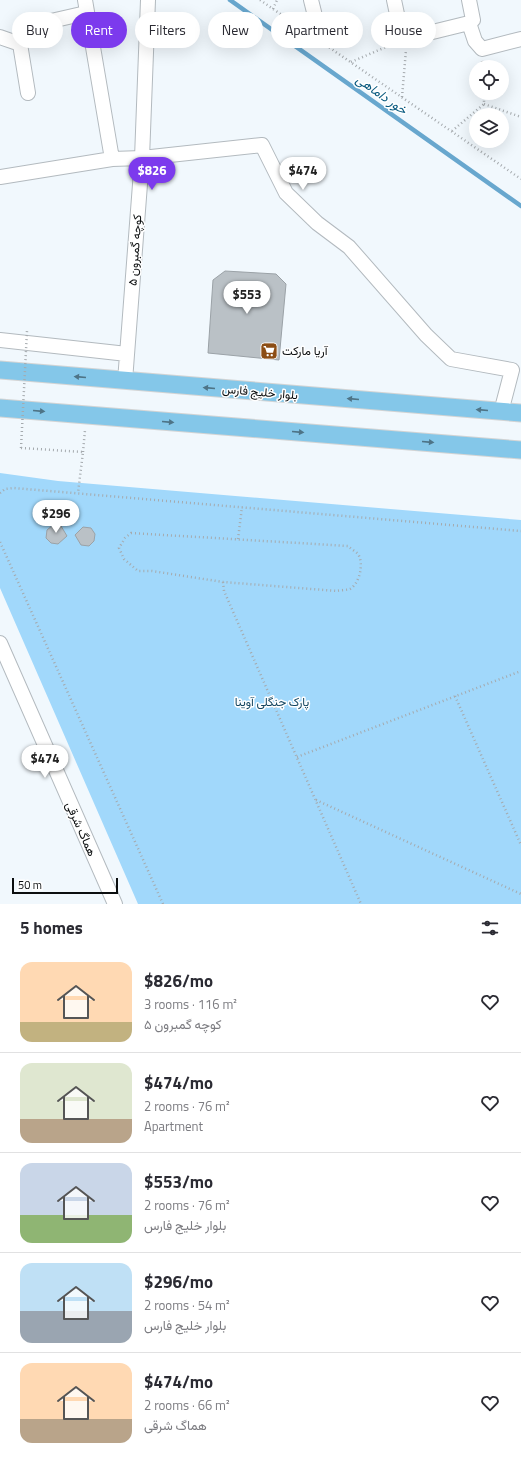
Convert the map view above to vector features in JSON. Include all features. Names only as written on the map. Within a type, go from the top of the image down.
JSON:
[{"type":"main road","name":"بلوار خلیج فارس","points":[[0,370],[521,413]]},
{"type":"main road","points":[[0,408],[521,450]]},
{"type":"street","name":"کوچه گمبرون ۵","points":[[125,381],[142,158],[148,0]]},
{"type":"street","points":[[311,0],[314,12]]},
{"type":"street","points":[[394,0],[397,12]]},
{"type":"street","points":[[469,0],[475,41],[482,49],[521,39]]},
{"type":"street","points":[[63,14],[85,6],[112,159]]},
{"type":"street","points":[[436,30],[471,20]]},
{"type":"street","points":[[0,37],[12,41]]},
{"type":"street","points":[[21,48],[28,93]]},
{"type":"street","points":[[0,177],[112,159],[142,158],[262,145],[286,193],[317,223],[349,247],[426,334],[451,359],[512,370],[501,412]]},
{"type":"street","points":[[0,340],[127,354]]},
{"type":"street","name":"هماگ شرقی","points":[[0,643],[115,904]]},
{"type":"path","points":[[260,0],[521,179]]},
{"type":"path","points":[[273,9],[277,0]]},
{"type":"path","points":[[351,62],[384,48]]},
{"type":"path","points":[[402,97],[407,48]]},
{"type":"path","points":[[452,131],[484,104],[484,100]]},
{"type":"path","points":[[484,104],[521,117]]},
{"type":"path","points":[[27,331],[21,448],[83,452]]},
{"type":"path","points":[[78,493],[87,415]]},
{"type":"path","points":[[0,493],[6,489],[14,488],[521,531]]},
{"type":"path","points":[[238,539],[242,507]]},
{"type":"path","points":[[131,532],[348,546],[357,553],[360,560],[361,568],[358,579],[350,588],[337,591],[223,582],[152,571],[138,571],[124,559],[119,548],[131,532]]},
{"type":"path","points":[[0,542],[163,904]]},
{"type":"path","points":[[223,582],[224,591],[361,904]]},
{"type":"path","points":[[297,757],[521,671]]},
{"type":"path","points":[[455,696],[521,845]]},
{"type":"path","points":[[315,799],[521,894]]},
{"type":"green space","name":"پارک جنگلی آوینا","points":[[0,473],[58,481],[521,520],[521,904],[138,904],[0,588]]},
{"type":"building","points":[[225,271],[276,274],[286,284],[279,360],[208,353],[213,280]]},
{"type":"building","points":[[53,525],[61,526],[67,536],[58,544],[51,543],[46,538],[47,530]]},
{"type":"building","points":[[83,527],[91,528],[95,534],[94,541],[89,546],[81,545],[75,535]]},
{"type":"waterway","name":"خور داماهی","points":[[230,0],[521,206]]},
{"type":"place","name":"آریا مارکت","points":[[269,351]]}]
